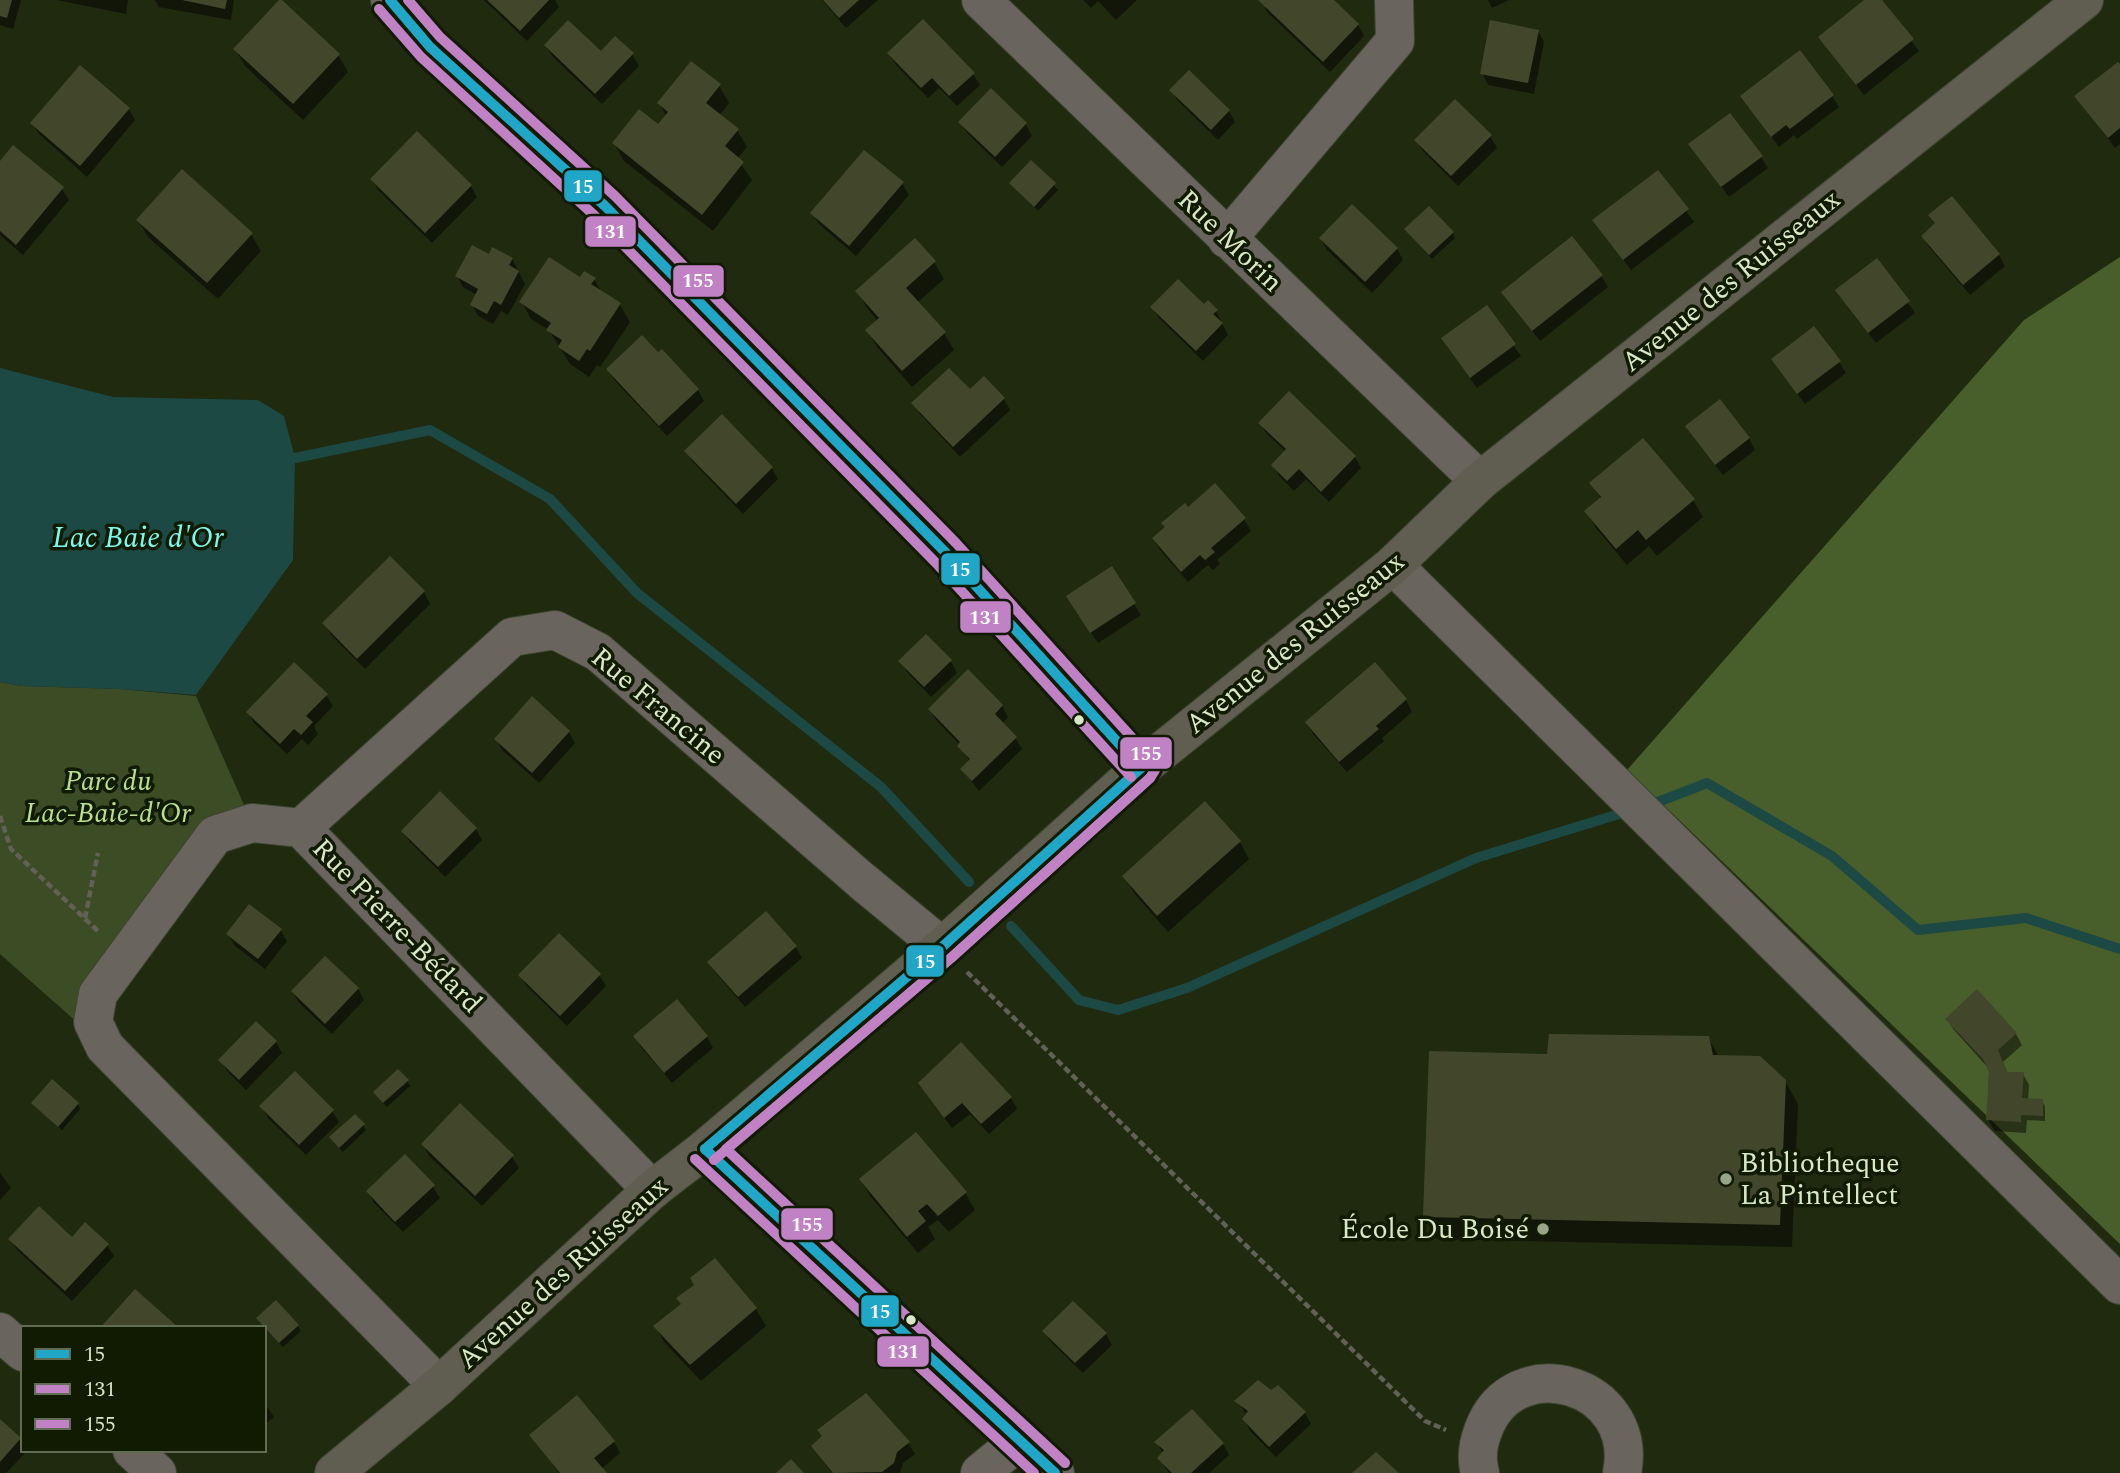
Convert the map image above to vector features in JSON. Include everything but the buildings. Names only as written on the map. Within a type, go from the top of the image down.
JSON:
[{"type":"street","points":[[390,0],[430,47],[605,205],[936,543],[1142,768]]},
{"type":"street","name":"Rue Morin","points":[[981,0],[1480,481]]},
{"type":"street","points":[[1227,239],[1395,41],[1394,0]]},
{"type":"street","name":"Avenue des Ruisseaux","points":[[334,1473],[439,1386],[652,1190],[705,1149],[942,947],[1142,768],[1393,565],[1480,481],[2084,0]]},
{"type":"street","points":[[1393,565],[2120,1285]]},
{"type":"street","name":"Rue Francine","points":[[301,828],[512,637],[555,630],[598,652],[942,947]]},
{"type":"street","name":"Rue Pierre-Bédard","points":[[439,1386],[105,1047],[93,1022],[98,994],[215,835],[252,823],[301,828],[652,1190]]},
{"type":"street","points":[[705,1149],[1055,1473]]},
{"type":"street","points":[[0,1332],[21,1350]]},
{"type":"street","points":[[1479,1458],[1487,1420],[1503,1400],[1525,1387],[1550,1382],[1574,1386],[1597,1398],[1613,1415],[1622,1437],[1625,1460],[1622,1473]]},
{"type":"street","points":[[980,1473],[1019,1441]]},
{"type":"street","points":[[134,1452],[157,1473]]},
{"type":"path","points":[[0,816],[11,849],[125,956]]},
{"type":"path","points":[[85,918],[98,853]]},
{"type":"path","points":[[942,947],[1425,1421],[1479,1458]]},
{"type":"green space","points":[[2120,257],[2120,1244],[1627,770],[2024,320]]},
{"type":"green space","name":"Parc du Lac-Baie-d'Or","points":[[0,682],[22,686],[120,689],[196,696],[252,823],[98,994],[105,1047],[0,954]]},
{"type":"water","name":"Lac Baie d'Or","points":[[0,368],[113,397],[258,400],[284,416],[295,458],[293,560],[196,695],[22,686],[0,682]]},
{"type":"waterway","points":[[295,458],[430,430],[550,499],[637,593],[881,787],[969,882]]},
{"type":"waterway","points":[[1658,802],[1707,783],[1832,856],[1918,930],[2026,918],[2120,949]]},
{"type":"waterway","points":[[1011,926],[1079,1000],[1118,1010],[1187,988],[1476,858],[1619,814]]},
{"type":"transit line","name":"15","points":[[390,0],[430,47],[605,206],[946,553],[1141,768]]},
{"type":"transit line","name":"155","points":[[408,0],[440,37],[615,196],[956,543],[1154,762],[1155,770],[1150,778],[951,958],[726,1149],[1065,1463]]},
{"type":"transit line","name":"131","points":[[379,9],[421,57],[595,216],[936,563],[1131,777]]},
{"type":"transit line","name":"15","points":[[705,1149],[942,947],[1141,768]]},
{"type":"transit line","name":"131","points":[[714,1160],[951,958],[1150,778]]},
{"type":"transit line","name":"15","points":[[705,1149],[1055,1473]]},
{"type":"transit line","name":"131","points":[[695,1159],[1034,1473]]},
{"type":"place","name":"Bibliotheque La Pintellect","points":[[1726,1179]]},
{"type":"place","name":"École Du Boisé","points":[[1543,1229]]}]
